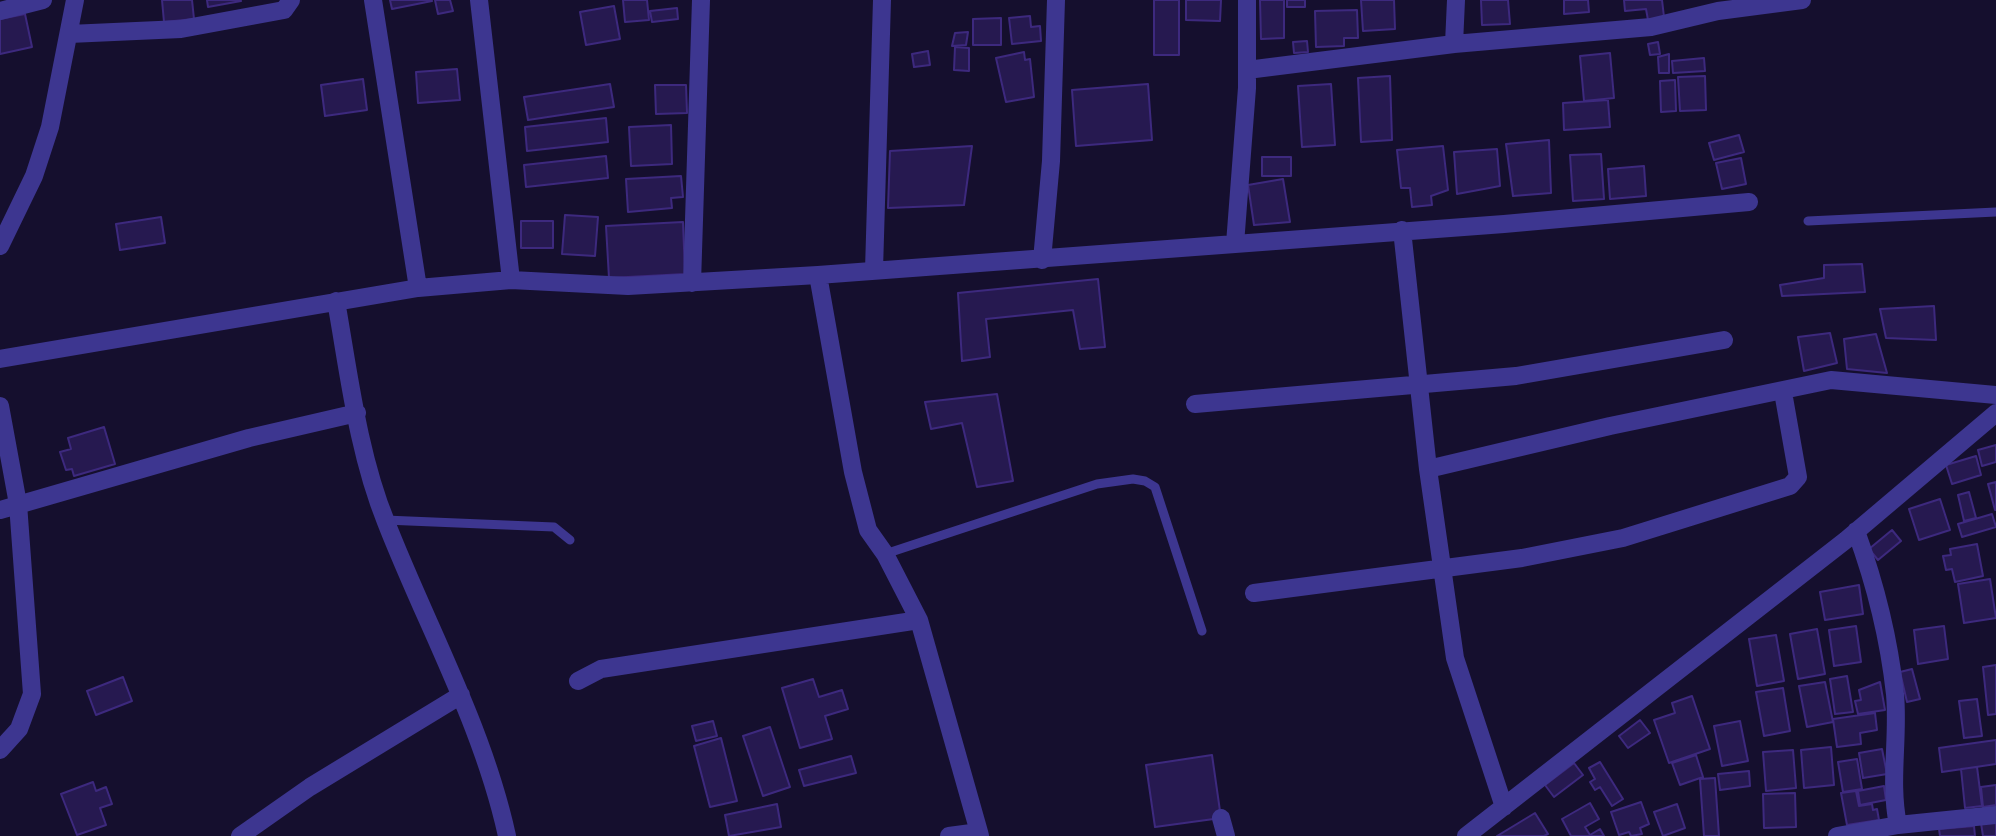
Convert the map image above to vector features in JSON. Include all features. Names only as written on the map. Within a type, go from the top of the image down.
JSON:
[{"type":"street","points":[[0,11],[43,0]]},
{"type":"street","points":[[0,246],[34,176],[50,127],[75,0]]},
{"type":"street","points":[[69,34],[181,29],[284,10],[291,0]]},
{"type":"street","points":[[373,0],[418,288]]},
{"type":"street","points":[[479,0],[511,280]]},
{"type":"street","points":[[692,283],[701,0]]},
{"type":"street","points":[[874,270],[882,0]]},
{"type":"street","points":[[1042,260],[1051,161],[1056,0]]},
{"type":"street","points":[[1235,244],[1247,70],[1247,0]]},
{"type":"street","points":[[1454,44],[1456,0]]},
{"type":"street","points":[[1247,70],[1454,44],[1651,27],[1718,11],[1802,0]]},
{"type":"street","points":[[0,359],[418,288],[511,280],[628,286],[818,275],[1042,260],[1749,202]]},
{"type":"street","points":[[1402,230],[1428,469],[1445,569],[1455,658],[1504,807]]},
{"type":"street","points":[[818,275],[853,472],[868,530],[885,554],[919,620],[979,834],[949,836]]},
{"type":"street","points":[[336,301],[357,413],[385,520],[461,695],[493,778],[507,836]]},
{"type":"street","points":[[1195,404],[1516,376],[1724,340]]},
{"type":"street","points":[[1428,469],[1610,426],[1831,380],[1996,395]]},
{"type":"street","points":[[1254,593],[1445,569],[1623,538],[1790,486],[1798,477],[1783,392]]},
{"type":"street","points":[[0,406],[18,504],[32,694],[19,729],[0,750]]},
{"type":"street","points":[[0,510],[249,438],[357,413]]},
{"type":"street","points":[[1466,836],[1856,531],[1996,413]]},
{"type":"street","points":[[1856,531],[1873,579],[1895,696],[1893,800],[1898,825]]},
{"type":"street","points":[[578,681],[601,669],[919,620]]},
{"type":"street","points":[[240,836],[310,787],[461,695]]},
{"type":"street","points":[[1837,836],[1898,825],[1933,829],[1996,815]]},
{"type":"lane","points":[[1808,221],[1996,212]]},
{"type":"lane","points":[[885,554],[1097,484],[1145,481],[1155,487],[1202,631]]},
{"type":"lane","points":[[385,520],[554,527],[570,540]]},
{"type":"building","points":[[162,0],[192,0],[194,19],[164,22]]},
{"type":"building","points":[[207,0],[240,0],[241,1],[208,7]]},
{"type":"building","points":[[390,0],[431,0],[432,1],[392,9]]},
{"type":"building","points":[[435,0],[450,0],[453,11],[438,14]]},
{"type":"building","points":[[623,0],[647,0],[649,20],[625,22]]},
{"type":"building","points":[[1154,0],[1179,0],[1179,55],[1154,55]]},
{"type":"building","points":[[1186,0],[1221,0],[1220,21],[1186,20]]},
{"type":"building","points":[[1260,0],[1284,0],[1284,38],[1261,39]]},
{"type":"building","points":[[1287,0],[1305,0],[1305,7],[1287,7]]},
{"type":"building","points":[[1361,0],[1394,0],[1395,29],[1363,31]]},
{"type":"building","points":[[1481,0],[1508,0],[1510,24],[1482,25]]},
{"type":"building","points":[[1564,0],[1588,0],[1589,12],[1564,14]]},
{"type":"building","points":[[1624,0],[1662,0],[1664,17],[1648,20],[1646,9],[1625,11]]},
{"type":"building","points":[[614,6],[620,39],[586,45],[580,12]]},
{"type":"building","points":[[677,8],[678,19],[652,22],[650,11]]},
{"type":"building","points":[[1357,10],[1358,38],[1344,38],[1344,46],[1316,47],[1315,11]]},
{"type":"building","points":[[25,14],[32,47],[0,54],[0,19]]},
{"type":"building","points":[[1030,16],[1031,27],[1040,26],[1041,41],[1012,44],[1009,18]]},
{"type":"building","points":[[1001,18],[1001,45],[973,45],[973,19]]},
{"type":"building","points":[[968,32],[966,45],[952,46],[955,33]]},
{"type":"building","points":[[1307,41],[1308,52],[1294,53],[1293,42]]},
{"type":"building","points":[[1658,42],[1660,54],[1650,55],[1648,44]]},
{"type":"building","points":[[955,47],[969,48],[969,71],[954,70]]},
{"type":"building","points":[[928,51],[930,65],[914,67],[912,54]]},
{"type":"building","points":[[1024,52],[1025,60],[1030,59],[1034,97],[1006,102],[996,58]]},
{"type":"building","points":[[1610,53],[1614,98],[1584,101],[1580,56]]},
{"type":"building","points":[[1669,54],[1669,73],[1659,73],[1658,57]]},
{"type":"building","points":[[1704,58],[1705,71],[1673,73],[1672,61]]},
{"type":"building","points":[[457,69],[460,100],[418,103],[416,72]]},
{"type":"building","points":[[1390,76],[1392,140],[1361,142],[1358,78]]},
{"type":"building","points":[[1705,76],[1706,110],[1680,111],[1678,77]]},
{"type":"building","points":[[363,79],[367,110],[325,116],[321,85]]},
{"type":"building","points":[[1675,80],[1676,111],[1661,112],[1660,81]]},
{"type":"building","points":[[610,84],[614,107],[528,120],[524,97]]},
{"type":"building","points":[[1148,84],[1152,140],[1076,146],[1072,90]]},
{"type":"building","points":[[1331,84],[1335,145],[1302,147],[1298,86]]},
{"type":"building","points":[[655,85],[686,85],[687,113],[656,114]]},
{"type":"building","points":[[1608,100],[1610,127],[1564,130],[1563,103]]},
{"type":"building","points":[[606,118],[608,142],[527,151],[525,127]]},
{"type":"building","points":[[671,125],[672,164],[631,166],[629,127]]},
{"type":"building","points":[[1739,135],[1744,152],[1714,160],[1709,143]]},
{"type":"building","points":[[1549,140],[1551,193],[1513,196],[1506,144]]},
{"type":"building","points":[[972,146],[964,205],[888,208],[890,151]]},
{"type":"building","points":[[1443,146],[1448,190],[1431,196],[1432,205],[1412,207],[1410,188],[1401,188],[1397,150]]},
{"type":"building","points":[[1497,149],[1500,186],[1457,194],[1454,152]]},
{"type":"building","points":[[1601,154],[1604,199],[1573,201],[1570,155]]},
{"type":"building","points":[[606,156],[608,178],[526,187],[524,165]]},
{"type":"building","points":[[1262,157],[1291,157],[1291,176],[1262,176]]},
{"type":"building","points":[[1741,158],[1746,184],[1722,189],[1716,163]]},
{"type":"building","points":[[1644,166],[1646,196],[1610,199],[1608,169]]},
{"type":"building","points":[[681,176],[683,197],[671,198],[672,208],[628,212],[626,179]]},
{"type":"building","points":[[1283,179],[1290,222],[1254,225],[1248,185]]},
{"type":"building","points":[[565,215],[598,217],[595,256],[562,254]]},
{"type":"building","points":[[161,217],[165,243],[120,250],[116,224]]},
{"type":"building","points":[[521,221],[553,221],[553,248],[521,248]]},
{"type":"building","points":[[683,222],[685,274],[609,278],[606,226]]},
{"type":"building","points":[[1862,264],[1865,292],[1782,296],[1780,285],[1824,278],[1824,265]]},
{"type":"building","points":[[1098,279],[1105,347],[1080,349],[1073,310],[986,319],[990,357],[962,361],[958,293]]},
{"type":"building","points":[[1934,306],[1936,340],[1886,338],[1880,309]]},
{"type":"building","points":[[1830,333],[1837,363],[1804,371],[1798,337]]},
{"type":"building","points":[[1876,334],[1887,373],[1847,369],[1844,339]]},
{"type":"building","points":[[997,394],[1013,481],[977,487],[962,423],[931,429],[925,402]]},
{"type":"building","points":[[104,427],[115,464],[74,476],[72,469],[66,470],[60,452],[71,449],[68,438]]},
{"type":"building","points":[[1996,445],[1996,462],[1982,466],[1978,450]]},
{"type":"building","points":[[1976,456],[1981,475],[1952,484],[1946,465]]},
{"type":"building","points":[[1996,482],[1996,510],[1995,510],[1988,484]]},
{"type":"building","points":[[1969,492],[1976,518],[1964,521],[1958,495]]},
{"type":"building","points":[[1940,499],[1950,530],[1919,540],[1909,509]]},
{"type":"building","points":[[1992,514],[1996,527],[1962,537],[1958,524]]},
{"type":"building","points":[[1892,530],[1901,541],[1878,560],[1869,549]]},
{"type":"building","points":[[1977,544],[1983,576],[1955,582],[1952,569],[1946,570],[1943,556],[1951,555],[1950,549]]},
{"type":"building","points":[[1990,579],[1996,618],[1964,623],[1958,584]]},
{"type":"building","points":[[1859,585],[1863,614],[1825,620],[1820,592]]},
{"type":"building","points":[[1856,626],[1861,662],[1834,666],[1829,630]]},
{"type":"building","points":[[1944,626],[1948,659],[1918,664],[1914,630]]},
{"type":"building","points":[[1817,629],[1825,674],[1798,679],[1790,634]]},
{"type":"building","points":[[1776,635],[1784,681],[1757,686],[1749,639]]},
{"type":"building","points":[[1996,665],[1996,714],[1988,715],[1983,667]]},
{"type":"building","points":[[1912,669],[1920,699],[1907,702],[1900,672]]},
{"type":"building","points":[[1847,676],[1853,712],[1835,714],[1830,679]]},
{"type":"building","points":[[123,677],[132,701],[96,715],[87,691]]},
{"type":"building","points":[[813,679],[819,697],[842,690],[848,709],[825,716],[832,739],[800,748],[782,688]]},
{"type":"building","points":[[1825,682],[1833,722],[1807,727],[1799,686]]},
{"type":"building","points":[[1880,682],[1885,710],[1858,714],[1855,701],[1861,700],[1859,690]]},
{"type":"building","points":[[1783,688],[1790,731],[1764,736],[1756,692]]},
{"type":"building","points":[[1692,696],[1710,749],[1669,763],[1654,720],[1675,713],[1672,703]]},
{"type":"building","points":[[1977,699],[1982,736],[1964,738],[1959,701]]},
{"type":"building","points":[[1875,713],[1877,730],[1860,733],[1861,744],[1837,747],[1833,719]]},
{"type":"building","points":[[1640,720],[1650,733],[1628,748],[1619,736]]},
{"type":"building","points":[[713,721],[717,736],[696,741],[692,726]]},
{"type":"building","points":[[1740,721],[1748,761],[1722,766],[1714,726]]},
{"type":"building","points":[[770,727],[790,787],[763,796],[743,736]]},
{"type":"building","points":[[721,738],[737,801],[710,807],[694,746]]},
{"type":"building","points":[[1996,740],[1996,764],[1942,772],[1939,748]]},
{"type":"building","points":[[1831,747],[1834,785],[1804,788],[1801,750]]},
{"type":"building","points":[[1882,749],[1887,774],[1863,778],[1859,753]]},
{"type":"building","points":[[1793,750],[1796,788],[1766,791],[1763,752]]},
{"type":"building","points":[[1212,755],[1221,818],[1155,827],[1146,765]]},
{"type":"building","points":[[1696,755],[1703,777],[1680,785],[1672,763]]},
{"type":"building","points":[[851,756],[856,773],[804,786],[799,770]]},
{"type":"building","points":[[1857,759],[1862,789],[1843,792],[1838,762]]},
{"type":"building","points":[[1600,762],[1623,799],[1612,806],[1600,787],[1595,790],[1590,782],[1595,779],[1589,768]]},
{"type":"building","points":[[1574,763],[1583,775],[1554,797],[1545,785]]},
{"type":"building","points":[[1977,767],[1982,806],[1965,808],[1961,769]]},
{"type":"building","points":[[1749,771],[1750,786],[1720,790],[1718,774]]},
{"type":"building","points":[[1715,778],[1719,836],[1704,836],[1700,779]]},
{"type":"building","points":[[93,782],[96,791],[106,787],[112,804],[100,808],[106,825],[77,835],[61,794]]},
{"type":"building","points":[[1996,785],[1996,805],[1983,807],[1981,787]]},
{"type":"building","points":[[1884,786],[1886,800],[1860,805],[1858,791]]},
{"type":"building","points":[[1856,791],[1859,806],[1872,804],[1873,810],[1877,809],[1879,820],[1847,825],[1841,793]]},
{"type":"building","points":[[1795,793],[1796,827],[1764,828],[1763,794]]},
{"type":"building","points":[[1641,802],[1649,824],[1640,828],[1642,834],[1631,836],[1629,832],[1619,835],[1611,812]]},
{"type":"building","points":[[1590,803],[1599,819],[1585,827],[1590,835],[1600,829],[1604,836],[1571,836],[1562,819]]},
{"type":"building","points":[[777,804],[781,827],[729,836],[725,815]]},
{"type":"building","points":[[1677,804],[1685,828],[1663,836],[1654,812]]},
{"type":"building","points":[[1535,813],[1548,834],[1497,836]]},
{"type":"building","points":[[1996,821],[1996,836],[1983,836],[1981,823]]},
{"type":"building","points":[[1974,826],[1975,836],[1940,836],[1939,829]]}]
